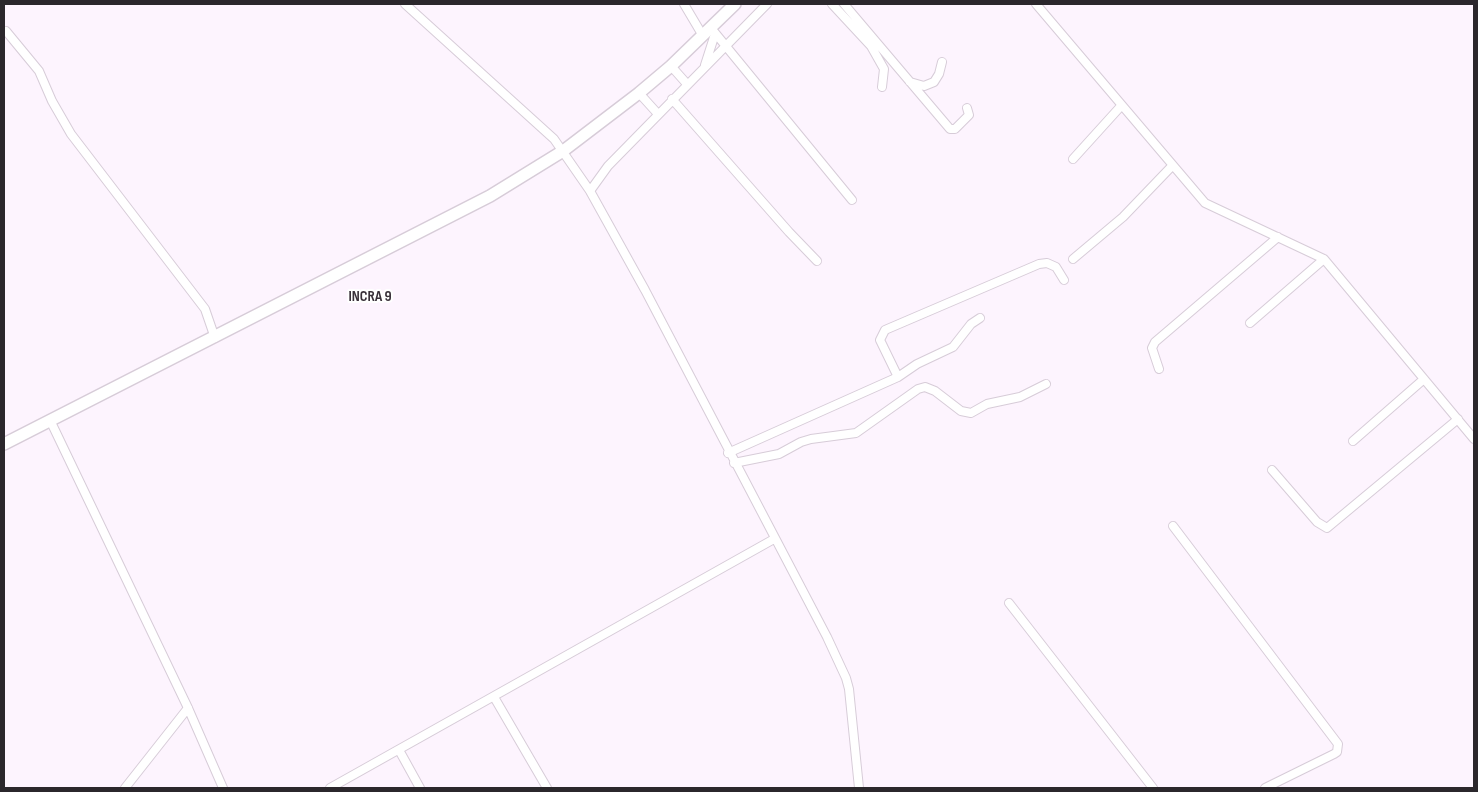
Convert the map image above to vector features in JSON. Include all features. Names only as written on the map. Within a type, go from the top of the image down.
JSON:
[{"type":"main road","points":[[4,444],[490,196],[563,151],[639,93],[710,32],[735,4]]},
{"type":"street","points":[[405,4],[554,139],[590,191],[644,290],[846,678],[849,689],[859,788]]},
{"type":"street","points":[[684,4],[726,47],[852,200]]},
{"type":"street","points":[[590,191],[608,166],[672,99],[768,4]]},
{"type":"street","points":[[832,4],[871,46],[884,69],[882,87]]},
{"type":"street","points":[[844,4],[950,129],[955,130],[969,115],[967,108]]},
{"type":"street","points":[[1036,4],[1205,203],[1324,259],[1474,439]]},
{"type":"street","points":[[6,31],[39,70],[52,101],[71,134],[205,309],[215,338]]},
{"type":"street","points":[[704,67],[710,32]]},
{"type":"street","points":[[910,82],[924,86],[934,82],[939,74],[942,62]]},
{"type":"street","points":[[671,66],[687,84]]},
{"type":"street","points":[[639,93],[658,114]]},
{"type":"street","points":[[672,99],[789,232],[818,261]]},
{"type":"street","points":[[1073,160],[1121,106]]},
{"type":"street","points":[[1073,259],[1123,217],[1172,166]]},
{"type":"street","points":[[1159,369],[1152,348],[1154,342],[1278,237]]},
{"type":"street","points":[[1250,323],[1324,259]]},
{"type":"street","points":[[898,378],[880,340],[885,330],[1039,264],[1047,263],[1056,267],[1064,280]]},
{"type":"street","points":[[728,453],[898,378],[917,364],[953,347],[971,324],[980,318]]},
{"type":"street","points":[[1353,441],[1424,379]]},
{"type":"street","points":[[734,463],[779,454],[801,442],[811,439],[856,433],[918,389],[925,387],[935,391],[961,411],[971,414],[987,404],[1020,397],[1046,384]]},
{"type":"street","points":[[1272,470],[1317,522],[1327,528],[1458,419]]},
{"type":"street","points":[[50,420],[188,708],[223,788]]},
{"type":"street","points":[[1174,526],[1338,744],[1337,752],[1334,754],[1265,788]]},
{"type":"street","points":[[330,788],[774,539]]},
{"type":"street","points":[[1009,603],[1153,788]]},
{"type":"street","points":[[494,697],[547,788]]},
{"type":"street","points":[[125,788],[188,708]]},
{"type":"street","points":[[399,750],[420,788]]},
{"type":"district","name":"INCRA 9","points":[[370,297]]}]
